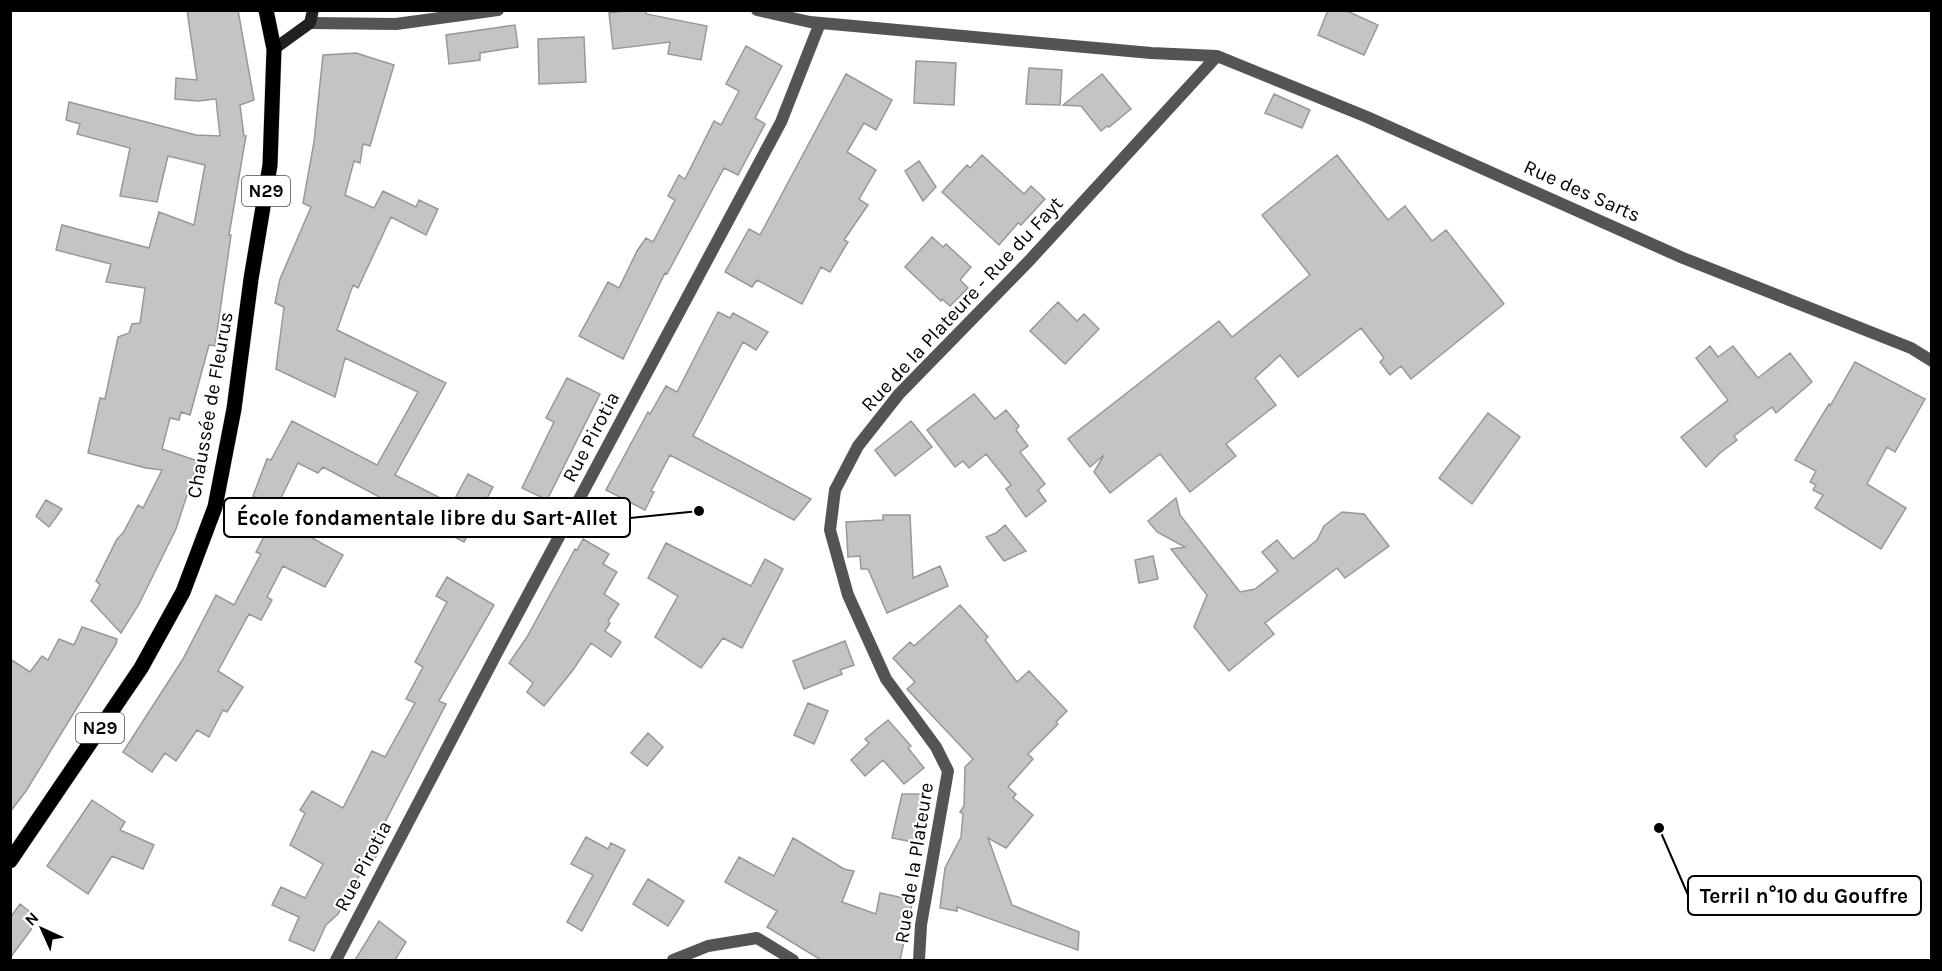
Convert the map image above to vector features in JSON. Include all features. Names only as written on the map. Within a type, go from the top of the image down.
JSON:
[{"type":"main road","name":"Chaussée de Fleurus","points":[[10,861],[141,668],[183,591],[215,507],[234,410],[251,279],[270,165],[274,49],[266,10]]},
{"type":"street","points":[[310,23],[314,10]]},
{"type":"street","points":[[274,49],[310,23],[396,24],[498,10]]},
{"type":"street","name":"Rue des Sarts","points":[[757,10],[820,23],[1151,53],[1217,56],[1367,117],[1683,258],[1911,348],[1932,361]]},
{"type":"street","name":"Rue Pirotia","points":[[336,960],[500,647],[781,122],[820,23]]},
{"type":"street","name":"Rue de la Plateure - Rue du Fayt","points":[[948,771],[936,747],[886,679],[848,595],[830,530],[835,490],[858,446],[899,394],[1028,262],[1217,56]]},
{"type":"street","name":"Rue de la Plateure","points":[[920,960],[921,925],[948,771]]},
{"type":"street","points":[[673,960],[708,946],[757,938],[793,960]]},
{"type":"building","points":[[187,10],[238,10],[254,100],[240,105],[244,136],[246,136],[229,235],[231,235],[215,346],[209,345],[190,415],[181,412],[179,420],[170,418],[162,449],[198,461],[176,529],[139,604],[121,633],[91,601],[100,585],[96,581],[117,539],[123,533],[138,505],[143,508],[162,470],[88,453],[100,398],[105,399],[118,337],[129,333],[132,324],[140,323],[145,288],[106,282],[111,264],[56,250],[62,225],[149,248],[159,212],[194,225],[205,165],[168,156],[157,202],[120,196],[130,148],[77,134],[80,124],[66,120],[69,102],[196,135],[220,136],[216,99],[198,101],[175,99],[176,78],[197,80]]},
{"type":"building","points":[[646,10],[646,14],[707,26],[701,60],[668,54],[670,42],[613,49],[609,13]]},
{"type":"building","points":[[1328,10],[1345,10],[1378,25],[1364,55],[1318,35]]},
{"type":"building","points":[[515,25],[518,47],[480,53],[480,60],[449,64],[446,35]]},
{"type":"building","points":[[584,37],[586,82],[539,84],[538,39]]},
{"type":"building","points":[[746,46],[782,66],[755,118],[765,124],[738,175],[724,168],[667,274],[665,273],[623,359],[579,336],[608,282],[619,288],[646,238],[653,242],[675,200],[668,196],[679,175],[685,179],[714,121],[721,125],[739,91],[726,84]]},
{"type":"building","points":[[356,53],[394,65],[370,146],[363,144],[360,163],[354,161],[345,195],[374,208],[383,191],[416,207],[419,200],[438,209],[426,235],[391,217],[358,288],[353,285],[337,330],[446,383],[395,475],[452,504],[468,474],[493,487],[464,542],[323,467],[318,473],[298,463],[276,508],[253,496],[267,459],[271,460],[292,421],[377,465],[418,392],[345,358],[335,397],[276,369],[284,307],[275,303],[280,279],[311,207],[303,203],[314,142],[323,55]]},
{"type":"building","points":[[916,61],[956,63],[954,105],[914,103]]},
{"type":"building","points":[[1029,68],[1062,70],[1060,105],[1026,104]]},
{"type":"building","points":[[846,74],[892,100],[876,130],[864,123],[847,152],[876,170],[859,199],[868,205],[844,240],[848,242],[830,272],[821,267],[802,304],[757,280],[752,287],[725,272],[749,229],[760,235]]},
{"type":"building","points":[[1102,74],[1131,109],[1101,131],[1081,106],[1063,105]]},
{"type":"building","points":[[1274,94],[1310,110],[1302,128],[1265,113]]},
{"type":"building","points":[[982,155],[1024,194],[1031,186],[1045,199],[1021,225],[1018,223],[999,245],[942,192],[967,165],[970,168]]},
{"type":"building","points":[[1337,155],[1388,220],[1405,206],[1432,241],[1446,230],[1504,304],[1411,379],[1401,366],[1390,375],[1380,362],[1384,358],[1361,328],[1298,377],[1280,355],[1255,378],[1276,405],[1226,444],[1236,456],[1190,492],[1160,454],[1110,493],[1094,472],[1104,455],[1090,467],[1068,439],[1219,321],[1232,337],[1310,275],[1262,215]]},
{"type":"building","points":[[919,161],[936,187],[923,201],[905,171]]},
{"type":"building","points":[[932,237],[943,247],[946,244],[971,267],[960,280],[968,288],[950,306],[942,299],[941,301],[905,267]]},
{"type":"building","points":[[1058,302],[1077,321],[1084,314],[1099,329],[1065,364],[1030,331]]},
{"type":"building","points":[[718,312],[730,318],[733,313],[768,332],[756,350],[743,342],[693,436],[811,499],[794,520],[670,455],[651,491],[654,492],[645,510],[606,490],[648,412],[650,414],[666,386],[677,392]]},
{"type":"building","points":[[1710,346],[1718,357],[1733,346],[1758,378],[1790,353],[1812,382],[1776,413],[1772,407],[1734,436],[1737,440],[1706,467],[1681,437],[1728,400],[1696,358]]},
{"type":"building","points":[[1855,362],[1925,399],[1895,452],[1887,447],[1867,484],[1906,508],[1881,549],[1815,508],[1823,495],[1813,490],[1816,485],[1810,482],[1816,471],[1795,460]]},
{"type":"building","points":[[567,378],[600,394],[547,500],[522,488],[554,422],[546,418]]},
{"type":"building","points":[[974,394],[995,419],[1006,410],[1019,426],[1016,430],[1028,446],[1020,452],[1045,484],[1038,490],[1046,501],[1026,517],[1006,489],[1011,485],[986,454],[969,468],[963,461],[955,467],[927,430]]},
{"type":"building","points":[[1488,413],[1520,437],[1472,504],[1439,478]]},
{"type":"building","points":[[911,421],[932,447],[895,476],[875,450]]},
{"type":"building","points":[[1176,498],[1180,515],[1240,592],[1255,589],[1278,571],[1262,552],[1277,540],[1293,559],[1317,540],[1324,526],[1342,512],[1364,514],[1389,546],[1345,578],[1337,568],[1265,623],[1274,634],[1229,671],[1194,627],[1207,595],[1171,549],[1185,547],[1157,532],[1148,521]]},
{"type":"building","points":[[46,500],[62,509],[49,527],[36,516]]},
{"type":"building","points":[[883,515],[910,515],[913,578],[940,566],[948,586],[887,613],[868,569],[861,569],[860,556],[848,557],[846,522],[883,520]]},
{"type":"building","points":[[274,517],[343,555],[325,587],[283,566],[267,597],[272,600],[261,620],[249,614],[218,671],[243,687],[227,712],[223,710],[209,737],[197,730],[176,761],[165,753],[152,772],[123,752],[183,659],[216,595],[234,605],[261,554],[256,552]]},
{"type":"building","points":[[1005,525],[1026,551],[1004,561],[986,537],[996,533]]},
{"type":"building","points":[[583,539],[609,554],[603,564],[617,572],[604,594],[619,604],[608,621],[610,623],[605,631],[621,642],[611,657],[591,643],[544,706],[527,692],[533,683],[509,663],[527,637],[575,549],[577,550]]},
{"type":"building","points":[[666,543],[751,586],[765,559],[783,569],[742,648],[723,638],[701,668],[655,637],[678,596],[648,578]]},
{"type":"building","points":[[1153,556],[1158,579],[1139,583],[1135,560]]},
{"type":"building","points":[[447,577],[494,605],[439,701],[446,704],[382,828],[389,832],[374,860],[369,858],[338,914],[326,925],[314,951],[289,940],[299,917],[272,905],[281,887],[305,898],[323,864],[290,845],[305,813],[300,810],[312,791],[343,808],[372,751],[385,757],[415,703],[406,699],[423,667],[415,662],[447,602],[436,596]]},
{"type":"building","points":[[960,605],[988,637],[985,640],[1017,682],[1029,671],[1067,711],[1056,722],[1058,724],[1028,754],[1033,759],[1008,787],[1016,794],[1013,798],[1033,815],[1006,848],[988,838],[1012,905],[1079,932],[1078,950],[957,907],[957,911],[940,908],[945,868],[961,837],[963,814],[960,812],[964,806],[965,767],[973,759],[907,689],[915,682],[893,658],[910,642],[914,646]]},
{"type":"building","points":[[82,627],[117,639],[116,644],[26,791],[10,812],[10,659],[30,672],[42,656],[48,660],[59,639],[74,645]]},
{"type":"building","points":[[845,641],[854,665],[840,670],[842,674],[804,689],[793,661]]},
{"type":"building","points":[[808,703],[828,711],[814,744],[794,735]]},
{"type":"building","points":[[888,720],[911,746],[908,748],[924,768],[904,784],[883,760],[865,776],[851,760],[869,743],[865,739]]},
{"type":"building","points":[[648,733],[663,747],[647,766],[631,753]]},
{"type":"building","points":[[902,794],[920,794],[926,823],[923,844],[892,838]]},
{"type":"building","points":[[92,800],[125,822],[120,830],[154,845],[143,869],[112,856],[88,894],[47,866]]},
{"type":"building","points":[[586,837],[608,849],[611,843],[625,850],[582,931],[567,922],[593,875],[571,864]]},
{"type":"building","points":[[793,838],[844,869],[854,871],[842,902],[876,914],[880,893],[913,900],[900,960],[821,960],[767,927],[777,911],[725,882],[739,857],[774,876]]},
{"type":"building","points":[[648,879],[684,901],[668,926],[633,904]]},
{"type":"building","points":[[20,904],[39,919],[10,958],[10,918]]},
{"type":"building","points":[[379,921],[406,942],[395,960],[355,960]]},
{"type":"place","name":"École fondamentale libre du Sart-Allet","points":[[699,511]]},
{"type":"place","name":"Terril n°10 du Gouffre","points":[[1659,828]]}]
